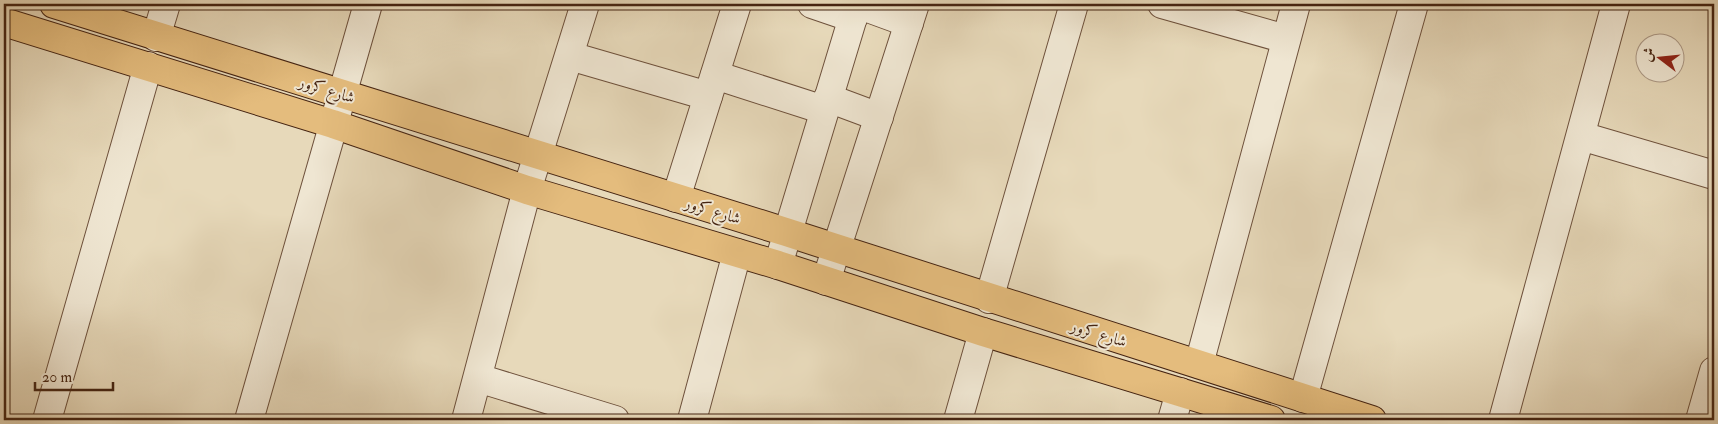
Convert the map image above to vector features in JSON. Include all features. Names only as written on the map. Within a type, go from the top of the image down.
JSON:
[{"type":"main road","name":"شارع كرور","points":[[54,4],[786,232],[988,299],[1372,420]]},
{"type":"main road","name":"شارع كرور","points":[[4,22],[334,124],[527,190],[737,253],[983,332],[1271,420]]},
{"type":"street","points":[[156,37],[166,4]]},
{"type":"street","points":[[249,420],[368,4]]},
{"type":"street","points":[[466,420],[527,190],[585,4]]},
{"type":"street","points":[[676,198],[738,4]]},
{"type":"street","points":[[812,4],[912,13],[826,282]]},
{"type":"street","points":[[988,299],[1074,4]]},
{"type":"street","points":[[1162,4],[1286,39]]},
{"type":"street","points":[[1199,364],[1296,4]]},
{"type":"street","points":[[1304,398],[1414,4]]},
{"type":"street","points":[[1503,420],[1616,4]]},
{"type":"street","points":[[778,266],[786,232],[855,8]]},
{"type":"street","points":[[570,56],[712,86],[826,104],[879,117]]},
{"type":"street","points":[[46,420],[148,66]]},
{"type":"street","points":[[1581,136],[1714,175]]},
{"type":"street","points":[[692,420],[737,253]]},
{"type":"street","points":[[958,420],[983,332]]},
{"type":"street","points":[[1700,420],[1714,371]]},
{"type":"street","points":[[478,378],[615,420]]},
{"type":"street","points":[[1172,420],[1180,392]]}]
